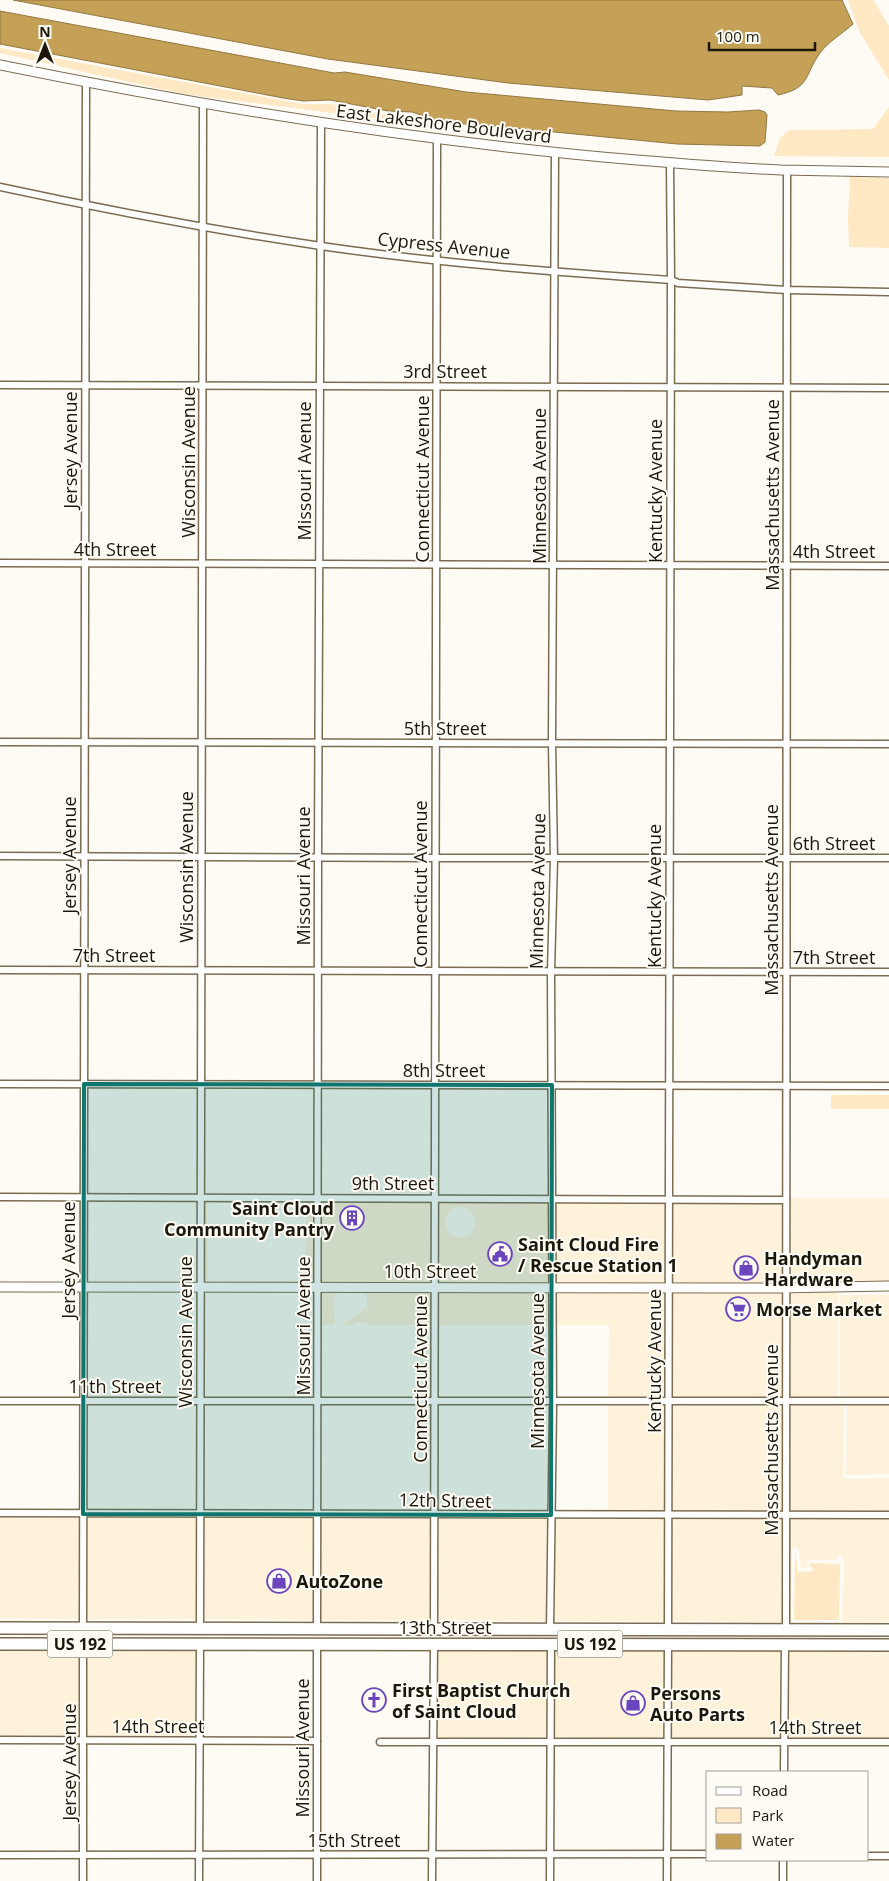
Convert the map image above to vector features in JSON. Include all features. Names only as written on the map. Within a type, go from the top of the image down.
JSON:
[{"type":"highway","name":"13th Street","points":[[0,1628],[889,1630]]},
{"type":"highway","points":[[177,1644],[190,1639],[200,1628]]},
{"type":"highway","points":[[200,1644],[211,1634],[225,1629]]},
{"type":"highway","points":[[291,1644],[307,1639],[317,1629]]},
{"type":"highway","points":[[317,1644],[327,1636],[344,1629]]},
{"type":"highway","points":[[371,1644],[386,1637],[421,1637],[429,1635],[434,1629]]},
{"type":"highway","points":[[434,1644],[446,1635],[478,1635],[491,1629]]},
{"type":"highway","points":[[483,1644],[500,1637],[546,1636],[550,1629]]},
{"type":"highway","points":[[551,1645],[560,1636],[598,1636],[608,1629]]},
{"type":"highway","points":[[597,1644],[618,1637],[658,1638],[668,1629]]},
{"type":"highway","points":[[668,1645],[678,1636],[716,1636],[725,1629]]},
{"type":"highway","points":[[726,1645],[736,1638],[773,1638],[780,1636],[786,1630]]},
{"type":"highway","points":[[784,1645],[795,1636],[831,1636],[844,1630]]},
{"type":"highway","name":"13th Street","points":[[0,1644],[889,1646]]},
{"type":"street","name":"East Lakeshore Boulevard","points":[[0,65],[204,105],[437,140],[555,153],[670,162],[787,170],[889,172]]},
{"type":"street","name":"Jersey Avenue","points":[[83,1628],[86,83]]},
{"type":"street","name":"Wisconsin Avenue","points":[[200,1628],[200,856],[204,105]]},
{"type":"street","name":"Missouri Avenue","points":[[317,1629],[321,124]]},
{"type":"street","name":"Connecticut Avenue","points":[[434,1629],[436,1402],[434,971],[436,857],[437,140]]},
{"type":"street","name":"Minnesota Avenue","points":[[550,1629],[553,1402],[551,971],[554,859],[552,743],[555,153]]},
{"type":"street","name":"Kentucky Avenue","points":[[668,1629],[670,162]]},
{"type":"street","name":"Massachusetts Avenue","points":[[786,1630],[787,170]]},
{"type":"street","name":"Cypress Avenue","points":[[0,187],[86,206],[321,246],[437,260],[671,280],[678,283],[787,290],[889,292]]},
{"type":"street","name":"3rd Street","points":[[0,385],[889,388]]},
{"type":"street","name":"4th Street","points":[[0,563],[889,566]]},
{"type":"street","name":"5th Street","points":[[0,742],[889,744]]},
{"type":"street","name":"6th Street","points":[[0,856],[554,859],[889,858]]},
{"type":"street","name":"7th Street","points":[[0,970],[889,972]]},
{"type":"street","name":"8th Street","points":[[0,1084],[889,1086]]},
{"type":"street","name":"9th Street","points":[[0,1197],[786,1200]]},
{"type":"street","name":"10th Street","points":[[0,1287],[669,1288],[889,1286]]},
{"type":"street","name":"11th Street","points":[[0,1400],[436,1402],[889,1401]]},
{"type":"street","name":"12th Street","points":[[0,1513],[889,1515]]},
{"type":"street","name":"Jersey Avenue","points":[[83,1644],[83,1881]]},
{"type":"street","points":[[199,1881],[200,1644]]},
{"type":"street","name":"Missouri Avenue","points":[[317,1644],[317,1881]]},
{"type":"street","points":[[432,1881],[434,1644]]},
{"type":"street","points":[[550,1881],[551,1645]]},
{"type":"street","points":[[667,1881],[668,1645]]},
{"type":"street","points":[[784,1645],[784,1771]]},
{"type":"street","name":"14th Street","points":[[0,1740],[317,1741]]},
{"type":"street","name":"14th Street","points":[[380,1742],[889,1742]]},
{"type":"street","name":"15th Street","points":[[0,1855],[706,1854]]},
{"type":"street","points":[[869,1856],[889,1856]]},
{"type":"street","points":[[783,1861],[783,1881]]},
{"type":"highlighted area","points":[[84,1084],[552,1085],[551,1515],[83,1514]]},
{"type":"shaded area","points":[[789,1198],[889,1198],[889,1282],[790,1283]]},
{"type":"shaded area","points":[[204,1202],[209,1202],[207,1206],[208,1278],[211,1282],[305,1281],[305,1202],[314,1202],[314,1283],[204,1283]]},
{"type":"shaded area","points":[[322,1202],[431,1202],[431,1283],[321,1283]]},
{"type":"shaded area","points":[[439,1202],[548,1203],[548,1283],[438,1283]],"holes":[[[461,1206],[471,1212],[475,1219],[475,1225],[471,1234],[460,1238],[449,1233],[445,1222],[449,1211]]]},
{"type":"shaded area","points":[[556,1203],[665,1203],[665,1283],[555,1283]]},
{"type":"shaded area","points":[[672,1203],[782,1204],[782,1283],[673,1283]]},
{"type":"shaded area","points":[[889,1290],[889,1292],[838,1292],[838,1398],[789,1398],[790,1291]]},
{"type":"shaded area","points":[[321,1291],[431,1291],[431,1325],[367,1325],[366,1323],[356,1322],[353,1325],[341,1325],[367,1308],[367,1296],[364,1292],[337,1292],[334,1296],[335,1325],[321,1325]]},
{"type":"shaded area","points":[[438,1291],[548,1291],[548,1325],[438,1325]]},
{"type":"shaded area","points":[[555,1291],[665,1292],[665,1398],[608,1398],[609,1325],[556,1325]]},
{"type":"shaded area","points":[[782,1291],[782,1398],[672,1398],[673,1292]]},
{"type":"shaded area","points":[[840,1295],[889,1295],[889,1474],[846,1475],[847,1397],[840,1396]]},
{"type":"shaded area","points":[[608,1406],[665,1406],[665,1511],[554,1511],[608,1510]]},
{"type":"shaded area","points":[[672,1406],[782,1406],[782,1511],[672,1511]]},
{"type":"shaded area","points":[[789,1406],[844,1406],[843,1477],[846,1479],[889,1478],[889,1511],[789,1511]]},
{"type":"shaded area","points":[[0,1517],[79,1518],[79,1619],[0,1618]]},
{"type":"shaded area","points":[[87,1518],[196,1518],[196,1619],[87,1619]]},
{"type":"shaded area","points":[[203,1518],[313,1518],[313,1620],[204,1619]]},
{"type":"shaded area","points":[[320,1518],[431,1519],[431,1620],[321,1620]]},
{"type":"shaded area","points":[[438,1519],[547,1519],[547,1621],[438,1620]]},
{"type":"shaded area","points":[[554,1519],[664,1519],[664,1621],[554,1621]]},
{"type":"shaded area","points":[[672,1519],[782,1519],[782,1622],[671,1621]]},
{"type":"shaded area","points":[[789,1519],[889,1519],[889,1622],[842,1622],[844,1565],[842,1556],[838,1556],[837,1560],[809,1560],[807,1568],[801,1568],[799,1550],[796,1547],[792,1551],[791,1622],[789,1621]]},
{"type":"shaded area","points":[[0,1650],[196,1650],[195,1737],[0,1736]]},
{"type":"shaded area","points":[[438,1650],[547,1650],[547,1737],[437,1738]]},
{"type":"shaded area","points":[[555,1650],[665,1650],[664,1738],[555,1737]]},
{"type":"shaded area","points":[[672,1650],[781,1651],[780,1738],[671,1738]]},
{"type":"shaded area","points":[[788,1651],[889,1651],[889,1738],[787,1738]]},
{"type":"green space","points":[[848,0],[873,0],[889,26],[889,80],[860,33]]},
{"type":"green space","points":[[0,48],[303,104],[330,104],[387,115],[412,115],[429,125],[183,94],[0,53]]},
{"type":"green space","points":[[889,107],[889,157],[774,156],[780,138],[789,130],[873,129]]},
{"type":"green space","points":[[850,177],[889,178],[889,248],[849,247]]},
{"type":"green space","points":[[831,1095],[889,1095],[889,1109],[831,1109]]},
{"type":"green space","points":[[795,1551],[798,1572],[813,1571],[810,1563],[840,1564],[839,1620],[794,1620]]},
{"type":"water","points":[[13,0],[842,0],[853,24],[823,49],[805,80],[796,89],[778,95],[772,88],[742,86],[742,95],[708,100],[508,83],[328,59]]},
{"type":"water","points":[[0,11],[334,73],[345,72],[466,92],[676,111],[728,112],[759,110],[767,115],[765,142],[760,146],[677,144],[483,125],[431,122],[421,115],[412,112],[388,111],[330,100],[303,101],[283,98],[0,44]]},
{"type":"place","name":"Saint Cloud Community Pantry","points":[[352,1218]]},
{"type":"place","name":"Saint Cloud Fire / Rescue Station 1","points":[[500,1254]]},
{"type":"place","name":"Handyman Hardware","points":[[746,1268]]},
{"type":"place","name":"Morse Market","points":[[738,1309]]},
{"type":"place","name":"AutoZone","points":[[279,1581]]},
{"type":"place","name":"First Baptist Church of Saint Cloud","points":[[374,1700]]},
{"type":"place","name":"Persons Auto Parts","points":[[633,1703]]}]
